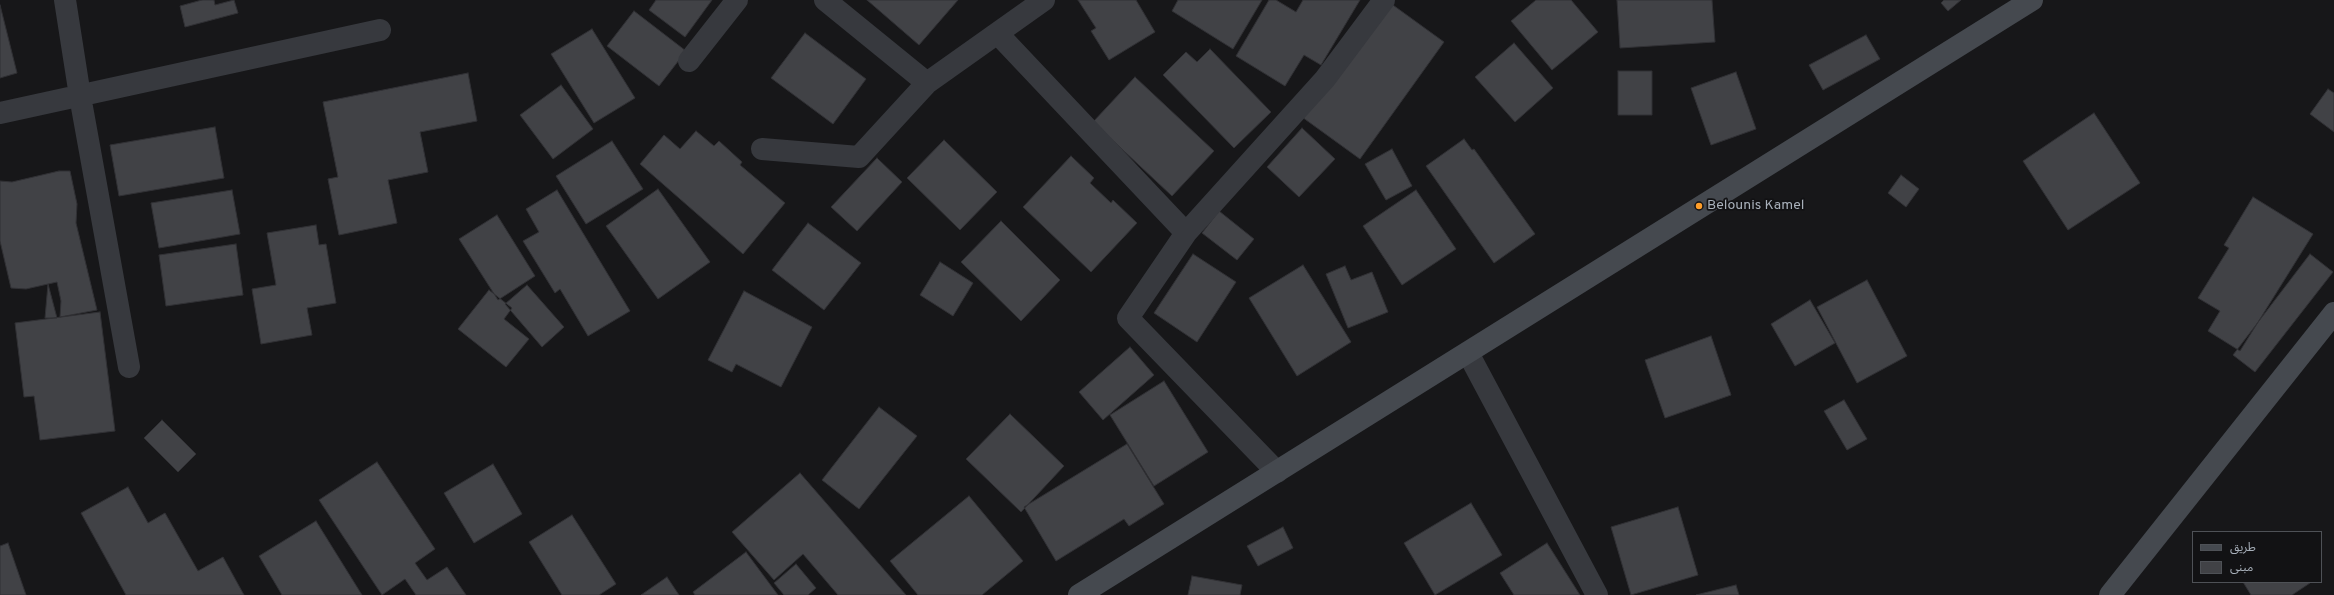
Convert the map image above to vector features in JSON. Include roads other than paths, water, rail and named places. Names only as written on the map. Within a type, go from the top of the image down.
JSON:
[{"type":"main road","points":[[1079,595],[2032,0]]},
{"type":"main road","points":[[2110,595],[2334,313]]},
{"type":"street","points":[[65,0],[80,96],[129,367]]},
{"type":"street","points":[[689,61],[737,0]]},
{"type":"street","points":[[825,0],[927,83]]},
{"type":"street","points":[[762,149],[859,157],[927,83],[1044,0]]},
{"type":"street","points":[[1277,472],[1128,318],[1186,233],[1325,79],[1384,0]]},
{"type":"street","points":[[0,113],[380,30]]},
{"type":"street","points":[[998,34],[1186,233]]},
{"type":"street","points":[[1468,353],[1597,595]]},
{"type":"place","name":"Belounis Kamel","points":[[1699,206]]}]
